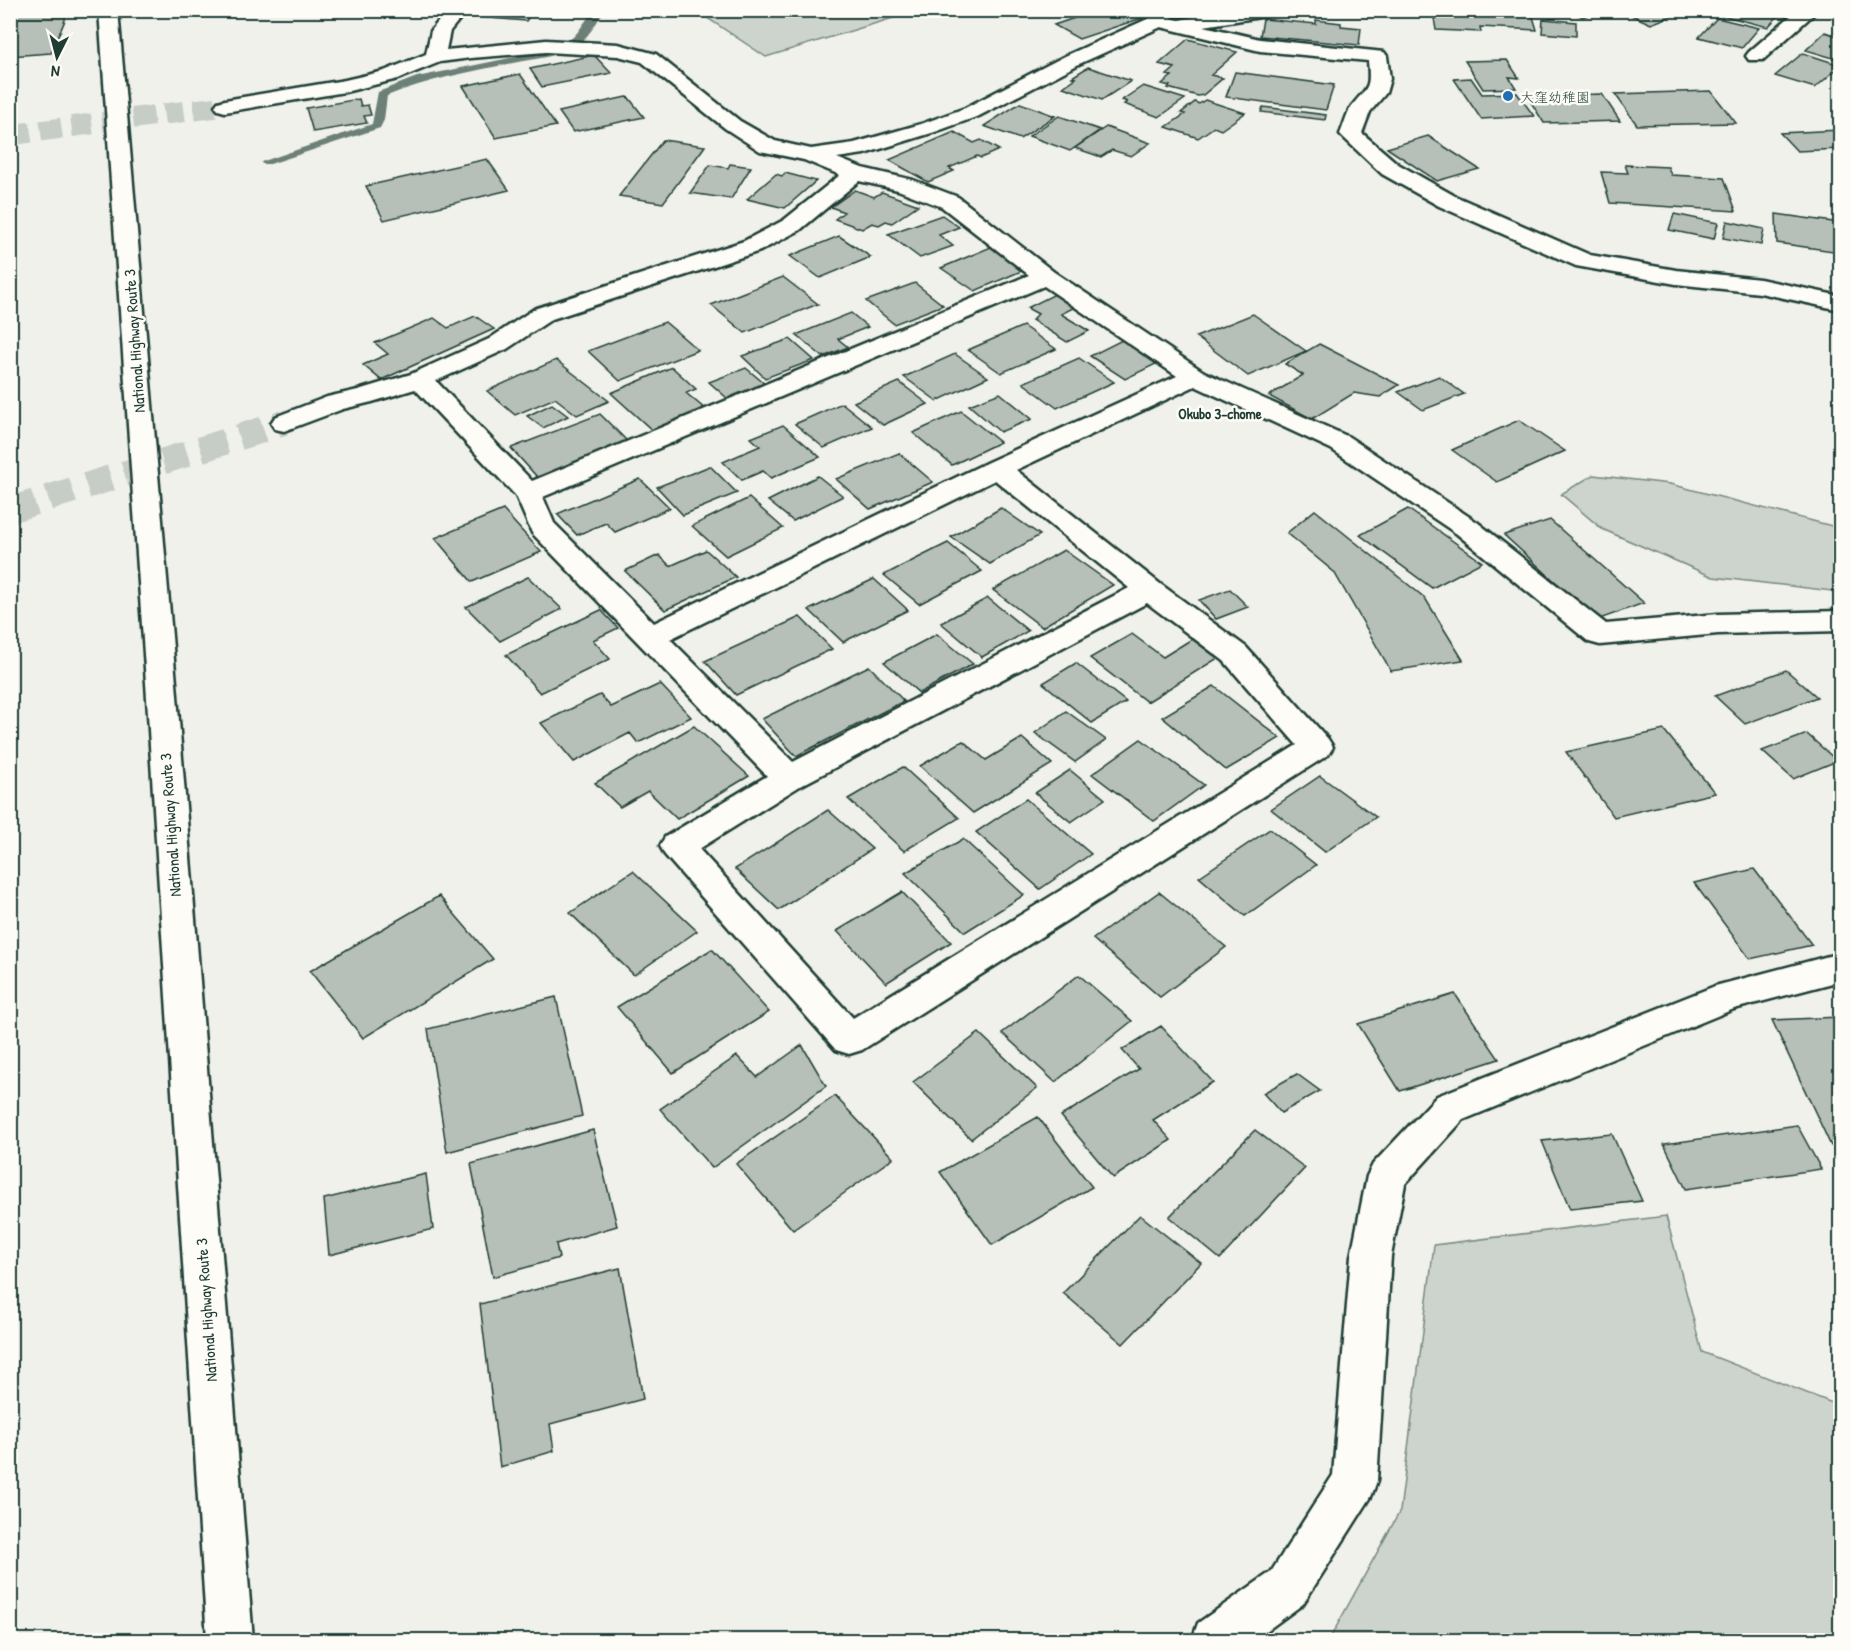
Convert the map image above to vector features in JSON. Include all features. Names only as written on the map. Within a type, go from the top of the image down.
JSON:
[{"type":"main road","name":"National Highway Route 3","points":[[108,10],[161,683],[231,1641]]},
{"type":"main road","points":[[436,57],[435,43],[448,19],[459,10]]},
{"type":"main road","points":[[810,155],[856,148],[928,128],[972,112],[1115,39],[1167,19],[1267,10]]},
{"type":"main road","points":[[1756,56],[1804,13],[1801,10]]},
{"type":"main road","points":[[1167,19],[1260,45],[1377,56],[1380,79],[1376,93],[1360,110],[1351,134],[1390,169],[1447,201],[1584,261],[1676,277],[1760,286],[1840,303]]},
{"type":"main road","points":[[225,106],[345,86],[391,75],[436,57],[546,46],[618,50],[650,58],[734,125],[768,146],[810,155],[855,173],[905,186],[950,202],[1046,277],[1195,376],[1340,443],[1467,528],[1600,634],[1718,624],[1840,621]]},
{"type":"main road","points":[[284,423],[336,402],[363,397],[420,380],[498,344],[543,314],[752,246],[792,225],[855,173]]},
{"type":"main road","points":[[528,493],[1046,277]]},
{"type":"main road","points":[[649,637],[997,468],[1195,376]]},
{"type":"main road","points":[[420,380],[528,493],[542,527],[789,778]]},
{"type":"main road","points":[[997,468],[1149,590],[1235,654],[1317,747],[849,1039],[677,846],[789,778],[1149,590]]},
{"type":"main road","points":[[1215,1641],[1287,1588],[1355,1481],[1371,1256],[1387,1176],[1450,1108],[1728,996],[1840,967]]},
{"type":"shaded area","points":[[697,10],[916,11],[766,57]]},
{"type":"shaded area","points":[[1593,475],[1670,484],[1840,528],[1840,592],[1713,577],[1602,529],[1561,494]]},
{"type":"shaded area","points":[[1666,1216],[1702,1352],[1840,1406],[1840,1640],[1329,1640],[1400,1511],[1434,1245]]},
{"type":"building","points":[[11,10],[65,10],[65,20],[51,53],[10,56]]},
{"type":"building","points":[[483,10],[534,10],[526,21],[478,17]]},
{"type":"building","points":[[1098,10],[1129,10],[1142,18],[1079,39],[1054,25]]},
{"type":"building","points":[[1473,10],[1531,10],[1537,30],[1480,27],[1481,32],[1436,30],[1433,12],[1474,14]]},
{"type":"building","points":[[1567,10],[1599,10],[1583,17]]},
{"type":"building","points":[[1620,10],[1687,10],[1651,24]]},
{"type":"building","points":[[1721,10],[1770,10],[1781,13],[1768,27],[1717,14]]},
{"type":"building","points":[[1717,18],[1759,28],[1742,48],[1699,37]]},
{"type":"building","points":[[1263,19],[1316,24],[1316,20],[1361,28],[1359,45],[1260,36]]},
{"type":"building","points":[[1543,19],[1576,22],[1576,36],[1542,33]]},
{"type":"building","points":[[1825,32],[1840,37],[1840,60],[1806,50]]},
{"type":"building","points":[[1188,39],[1237,52],[1211,75],[1223,78],[1203,95],[1198,96],[1168,88],[1170,86],[1162,84],[1172,76],[1167,75],[1175,68],[1159,64]]},
{"type":"building","points":[[1803,53],[1840,66],[1815,88],[1775,76]]},
{"type":"building","points":[[594,55],[611,73],[542,87],[530,69]]},
{"type":"building","points":[[1507,60],[1519,78],[1509,77],[1516,88],[1483,89],[1465,61]]},
{"type":"building","points":[[1088,67],[1131,81],[1102,100],[1063,87],[1076,78],[1072,77]]},
{"type":"building","points":[[1235,72],[1334,85],[1326,110],[1226,97]]},
{"type":"building","points":[[520,74],[556,126],[496,138],[463,86]]},
{"type":"building","points":[[1471,78],[1482,94],[1517,93],[1534,116],[1481,119],[1454,79]]},
{"type":"building","points":[[1143,86],[1185,99],[1159,117],[1124,104],[1127,102],[1122,100]]},
{"type":"building","points":[[1711,91],[1736,123],[1637,125],[1615,94]]},
{"type":"building","points":[[1602,94],[1620,121],[1544,123],[1527,96]]},
{"type":"building","points":[[626,97],[644,117],[573,132],[559,112]]},
{"type":"building","points":[[359,99],[361,106],[368,105],[371,115],[364,116],[367,123],[313,132],[306,108]]},
{"type":"building","points":[[1205,100],[1245,113],[1221,130],[1214,127],[1198,138],[1166,127],[1185,114],[1181,113],[1195,102],[1199,104]]},
{"type":"building","points":[[1020,103],[1055,116],[1020,139],[984,126]]},
{"type":"building","points":[[1263,107],[1326,115],[1325,120],[1261,112]]},
{"type":"building","points":[[1059,116],[1100,130],[1070,151],[1029,136]]},
{"type":"building","points":[[1106,127],[1150,143],[1131,156],[1112,150],[1101,157],[1075,148]]},
{"type":"building","points":[[1840,130],[1840,149],[1797,151],[1780,133]]},
{"type":"building","points":[[954,132],[974,143],[981,140],[999,150],[981,158],[977,156],[949,168],[954,171],[928,182],[889,160]]},
{"type":"building","points":[[1428,136],[1479,169],[1437,181],[1387,148]]},
{"type":"building","points":[[663,140],[705,146],[663,203],[619,196]]},
{"type":"building","points":[[487,159],[509,190],[384,220],[366,186]]},
{"type":"building","points":[[730,164],[751,167],[731,199],[690,193],[710,165],[728,168]]},
{"type":"building","points":[[1625,165],[1668,167],[1671,175],[1724,178],[1736,211],[1610,203],[1601,172],[1628,173]]},
{"type":"building","points":[[785,173],[816,181],[785,208],[747,199],[776,174],[782,176]]},
{"type":"building","points":[[855,190],[874,197],[882,192],[918,205],[892,223],[886,221],[879,225],[872,223],[862,229],[835,219],[844,212],[831,207]]},
{"type":"building","points":[[1674,214],[1718,223],[1714,239],[1669,230]]},
{"type":"building","points":[[1776,214],[1840,223],[1840,252],[1777,243]]},
{"type":"building","points":[[942,215],[959,227],[939,235],[953,246],[920,258],[888,234]]},
{"type":"building","points":[[1727,221],[1764,229],[1761,245],[1723,238]]},
{"type":"building","points":[[839,236],[871,257],[820,278],[790,256]]},
{"type":"building","points":[[991,247],[1026,269],[975,291],[941,268]]},
{"type":"building","points":[[783,277],[818,304],[745,333],[711,305]]},
{"type":"building","points":[[915,283],[943,305],[894,324],[866,301]]},
{"type":"building","points":[[1055,294],[1075,307],[1061,314],[1089,331],[1067,342],[1032,320],[1038,314],[1027,308]]},
{"type":"building","points":[[851,313],[868,327],[838,339],[848,347],[823,357],[796,335]]},
{"type":"building","points":[[1253,314],[1306,351],[1248,376],[1196,337]]},
{"type":"building","points":[[475,316],[494,329],[381,380],[363,365],[388,354],[375,343],[434,318],[448,328]]},
{"type":"building","points":[[665,322],[698,350],[620,381],[588,351]]},
{"type":"building","points":[[1023,326],[1056,349],[1001,373],[968,350]]},
{"type":"building","points":[[790,339],[814,360],[765,378],[742,356]]},
{"type":"building","points":[[1124,339],[1160,362],[1125,379],[1090,356]]},
{"type":"building","points":[[1319,344],[1399,385],[1380,397],[1354,393],[1312,419],[1269,396],[1303,375],[1285,364]]},
{"type":"building","points":[[955,354],[988,377],[937,401],[904,377]]},
{"type":"building","points":[[1079,358],[1114,382],[1057,408],[1023,383]]},
{"type":"building","points":[[556,360],[609,401],[577,415],[555,398],[515,415],[487,391]]},
{"type":"building","points":[[672,367],[696,389],[686,393],[705,409],[653,431],[611,393]]},
{"type":"building","points":[[746,368],[765,384],[728,399],[709,382]]},
{"type":"building","points":[[1439,376],[1464,394],[1423,410],[1398,392]]},
{"type":"building","points":[[899,382],[928,404],[883,425],[854,402]]},
{"type":"building","points":[[1000,393],[1032,419],[1000,432],[969,405]]},
{"type":"building","points":[[842,403],[872,427],[824,448],[795,424]]},
{"type":"building","points":[[552,404],[568,416],[543,428],[527,416]]},
{"type":"building","points":[[961,411],[1000,442],[952,465],[913,433]]},
{"type":"building","points":[[600,414],[628,442],[538,478],[511,448]]},
{"type":"building","points":[[1519,420],[1565,451],[1497,482],[1452,450]]},
{"type":"building","points":[[783,425],[820,457],[771,478],[763,471],[742,480],[723,462],[760,446],[751,438]]},
{"type":"building","points":[[899,453],[933,482],[870,509],[836,479]]},
{"type":"building","points":[[710,466],[737,493],[683,515],[657,487]]},
{"type":"building","points":[[818,476],[843,496],[793,521],[768,501]]},
{"type":"building","points":[[640,479],[670,508],[615,532],[606,523],[577,535],[557,514]]},
{"type":"building","points":[[749,498],[783,528],[726,556],[692,526]]},
{"type":"building","points":[[1001,508],[1040,535],[990,564],[951,537]]},
{"type":"building","points":[[1408,509],[1482,562],[1432,588],[1360,535]]},
{"type":"building","points":[[503,510],[541,552],[472,582],[435,538]]},
{"type":"building","points":[[1315,510],[1425,598],[1463,660],[1391,671],[1334,572],[1287,533]]},
{"type":"building","points":[[1550,520],[1644,603],[1597,620],[1504,535]]},
{"type":"building","points":[[948,543],[982,571],[919,604],[884,575]]},
{"type":"building","points":[[706,550],[736,577],[665,610],[625,571],[659,555],[670,566]]},
{"type":"building","points":[[1064,550],[1113,585],[1042,627],[993,590]]},
{"type":"building","points":[[528,577],[562,609],[500,641],[466,607]]},
{"type":"building","points":[[874,579],[908,610],[843,642],[809,610]]},
{"type":"building","points":[[1230,589],[1248,607],[1216,619],[1199,600]]},
{"type":"building","points":[[988,598],[1028,631],[982,657],[941,623]]},
{"type":"building","points":[[601,610],[618,628],[593,640],[610,659],[540,693],[506,655]]},
{"type":"building","points":[[800,617],[832,649],[736,695],[705,661]]},
{"type":"building","points":[[937,634],[973,664],[919,693],[884,662]]},
{"type":"building","points":[[1132,634],[1163,657],[1192,639],[1218,658],[1147,702],[1090,658]]},
{"type":"building","points":[[1076,663],[1126,702],[1092,723],[1043,683]]},
{"type":"building","points":[[869,666],[904,701],[796,756],[762,719]]},
{"type":"building","points":[[1786,670],[1817,697],[1745,724],[1715,696]]},
{"type":"building","points":[[660,684],[691,717],[638,743],[630,733],[574,762],[541,723],[600,695],[611,707]]},
{"type":"building","points":[[1214,686],[1280,738],[1226,770],[1162,717]]},
{"type":"building","points":[[1066,711],[1106,740],[1075,762],[1035,733]]},
{"type":"building","points":[[694,726],[749,776],[677,819],[648,791],[620,807],[595,783]]},
{"type":"building","points":[[1664,730],[1715,793],[1614,817],[1566,752]]},
{"type":"building","points":[[1807,734],[1837,761],[1793,779],[1762,751]]},
{"type":"building","points":[[1022,738],[1052,764],[973,813],[920,766],[963,741],[986,760]]},
{"type":"building","points":[[1141,739],[1204,785],[1154,821],[1092,774]]},
{"type":"building","points":[[903,767],[959,818],[904,851],[848,799]]},
{"type":"building","points":[[1070,770],[1105,799],[1071,822],[1035,793]]},
{"type":"building","points":[[1320,776],[1376,817],[1325,852],[1271,809]]},
{"type":"building","points":[[1026,799],[1091,854],[1040,889],[976,832]]},
{"type":"building","points":[[828,810],[872,849],[779,910],[735,869]]},
{"type":"building","points":[[1270,829],[1316,865],[1245,916],[1199,877]]},
{"type":"building","points":[[963,839],[1024,895],[965,932],[905,873]]},
{"type":"building","points":[[1754,869],[1812,945],[1750,959],[1694,883]]},
{"type":"building","points":[[633,871],[697,931],[634,975],[570,913]]},
{"type":"building","points":[[902,892],[951,942],[886,983],[837,931]]},
{"type":"building","points":[[1159,892],[1226,947],[1160,997],[1093,939]]},
{"type":"building","points":[[439,896],[493,959],[363,1038],[310,971]]},
{"type":"building","points":[[712,949],[769,1012],[673,1073],[617,1007]]},
{"type":"building","points":[[1079,975],[1132,1021],[1055,1082],[1002,1033]]},
{"type":"building","points":[[1455,994],[1499,1059],[1400,1091],[1358,1024]]},
{"type":"building","points":[[556,997],[582,1116],[447,1152],[428,1029]]},
{"type":"building","points":[[1840,1017],[1840,1146],[1831,1146],[1772,1020]]},
{"type":"building","points":[[1161,1026],[1213,1082],[1153,1120],[1171,1140],[1113,1178],[1061,1116],[1139,1069],[1122,1050]]},
{"type":"building","points":[[979,1033],[1037,1088],[971,1139],[913,1082]]},
{"type":"building","points":[[802,1045],[826,1086],[712,1168],[660,1109],[737,1056],[757,1077]]},
{"type":"building","points":[[1297,1074],[1320,1091],[1281,1113],[1263,1093]]},
{"type":"building","points":[[835,1096],[893,1158],[793,1230],[736,1164]]},
{"type":"building","points":[[1038,1117],[1092,1187],[992,1245],[940,1172]]},
{"type":"building","points":[[1797,1125],[1821,1169],[1686,1189],[1664,1144]]},
{"type":"building","points":[[593,1130],[617,1226],[556,1244],[559,1258],[493,1277],[471,1164]]},
{"type":"building","points":[[1255,1130],[1305,1168],[1220,1259],[1169,1217]]},
{"type":"building","points":[[1612,1134],[1642,1201],[1570,1209],[1542,1141]]},
{"type":"building","points":[[426,1174],[433,1229],[329,1255],[324,1199]]},
{"type":"building","points":[[1140,1215],[1201,1263],[1123,1344],[1063,1293]]},
{"type":"building","points":[[620,1268],[643,1399],[550,1424],[554,1451],[500,1467],[480,1304]]},
{"type":"waterway","points":[[266,162],[376,126],[379,120],[382,94],[417,80],[552,52],[573,44],[583,35],[590,21],[601,10]]},
{"type":"tunnel","points":[[10,135],[225,106]]},
{"type":"tunnel","points":[[10,510],[284,423]]},
{"type":"place","name":"大窪幼稚園","points":[[1508,96]]},
{"type":"district","name":"Okubo 3-chome","points":[[1220,413]]}]
